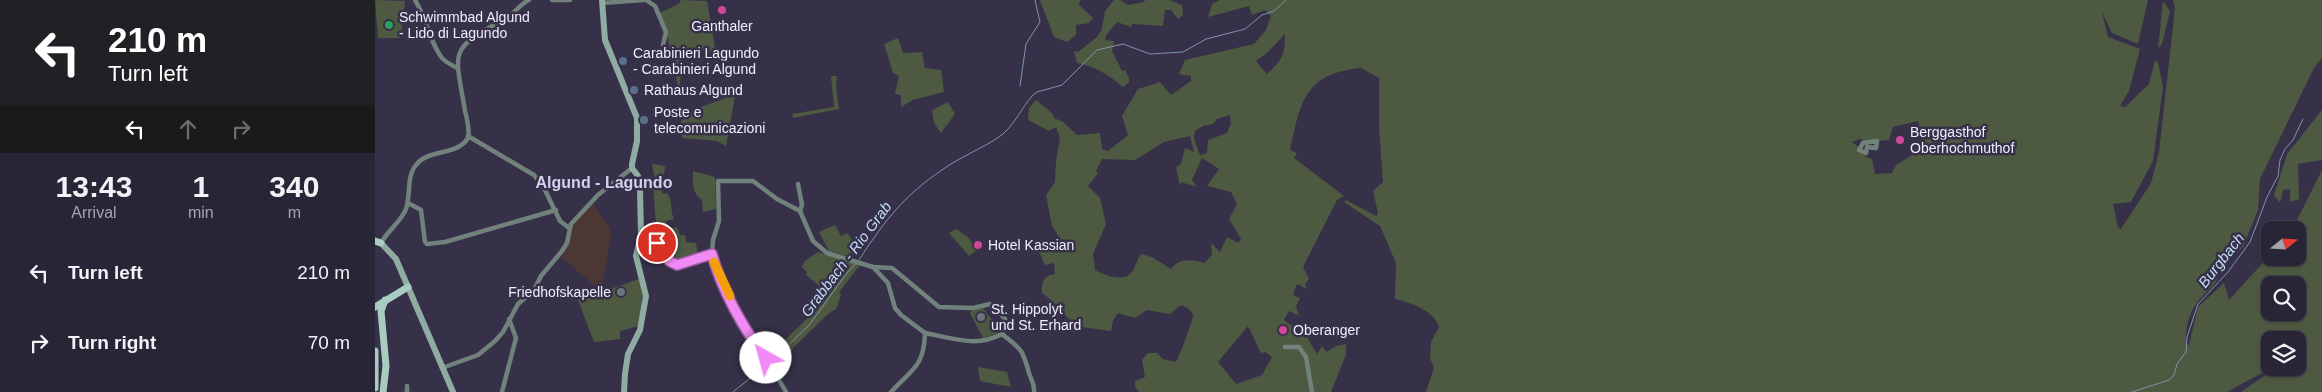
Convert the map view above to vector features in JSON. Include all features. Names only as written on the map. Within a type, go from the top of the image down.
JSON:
[{"type":"main road","points":[[602,1],[605,40],[637,118],[637,140],[632,157],[632,168],[637,174],[640,190],[641,218],[636,256],[645,292],[645,301],[640,330],[628,354],[624,392]]},
{"type":"main road","points":[[377,242],[394,256],[453,392]]},
{"type":"main road","points":[[375,308],[408,287]]},
{"type":"main road","points":[[383,392],[385,359],[381,311],[385,300]]},
{"type":"main road","points":[[375,351],[375,388]]},
{"type":"street","points":[[415,0],[423,12],[440,54],[445,61],[457,68]]},
{"type":"street","points":[[377,242],[403,214],[408,203],[411,176],[415,165],[421,160],[459,147],[468,136],[457,68],[457,58],[465,44],[486,28],[515,13],[529,0]]},
{"type":"street","points":[[552,0],[570,0]]},
{"type":"street","points":[[602,1],[645,0],[655,6],[666,32],[663,46]]},
{"type":"street","points":[[468,136],[535,175],[545,188],[560,221],[569,228]]},
{"type":"street","points":[[442,368],[470,358],[486,349],[503,332],[521,301],[534,290],[541,276],[562,251],[567,243],[569,228],[598,195],[632,168]]},
{"type":"street","points":[[787,392],[744,328],[712,254],[713,240],[719,221],[717,182],[748,180],[758,184],[777,199],[800,211]]},
{"type":"street","points":[[798,184],[802,205],[800,211],[809,235],[817,247],[827,253],[873,267],[885,266],[895,269],[921,294],[939,307],[973,308],[990,304],[1004,317],[1002,334]]},
{"type":"street","points":[[408,203],[421,210],[425,242],[427,244],[445,242],[555,210]]},
{"type":"street","points":[[638,244],[659,243],[669,261],[677,265],[712,254]]},
{"type":"street","points":[[873,267],[888,283],[895,308],[901,315],[925,333],[948,339],[974,342],[1002,334],[1012,340],[1023,352],[1034,384],[1034,392]]},
{"type":"street","points":[[502,392],[516,338],[509,319]]},
{"type":"street","points":[[891,392],[917,367],[923,350],[925,333]]},
{"type":"street","points":[[1285,347],[1299,347],[1304,352],[1312,392]]},
{"type":"street","points":[[407,386],[407,392]]},
{"type":"shaded area","points":[[592,203],[610,228],[611,235],[601,292],[561,256],[568,244],[574,223]]},
{"type":"green space","name":"Schwimmbad Algund - Lido di Lagundo","points":[[375,0],[405,1],[399,38],[378,38]]},
{"type":"green space","points":[[680,0],[707,1],[715,47],[707,56],[704,49],[693,55],[681,58],[680,85],[677,85],[675,61],[671,61],[668,39],[658,14],[680,3]]},
{"type":"green space","points":[[1040,0],[1080,0],[1079,5],[1093,18],[1089,23],[1076,25],[1076,35],[1067,42],[1054,37]]},
{"type":"green space","points":[[1114,0],[1120,0],[1128,5],[1144,2],[1145,0],[1170,0],[1182,5],[1183,15],[1178,19],[1171,10],[1165,10],[1163,26],[1132,24],[1131,27],[1117,22],[1106,35],[1105,40],[1114,41],[1112,51],[1122,71],[1125,70],[1129,78],[1129,82],[1123,87],[1090,66],[1077,63],[1074,51],[1078,52],[1097,37],[1102,29],[1105,11]]},
{"type":"green space","points":[[1220,0],[2148,0],[2138,44],[2112,33],[2102,12],[2108,37],[2140,49],[2129,91],[2120,106],[2125,107],[2149,84],[2155,61],[2158,62],[2163,87],[2153,161],[2131,202],[2113,204],[2118,227],[2121,229],[2151,183],[2159,152],[2175,8],[2173,0],[2322,0],[2322,58],[2314,68],[2260,179],[2258,210],[2243,247],[2220,268],[2217,280],[2191,312],[2186,344],[2189,345],[2198,307],[2224,283],[2229,300],[2261,265],[2306,266],[2306,221],[2296,221],[2322,170],[2322,392],[2241,392],[2264,376],[2306,376],[2306,331],[2261,331],[2261,374],[2227,392],[1426,392],[1434,368],[1430,358],[1431,342],[1439,327],[1432,316],[1426,311],[1395,299],[1396,263],[1380,226],[1344,202],[1346,200],[1376,216],[1378,213],[1373,191],[1383,182],[1379,128],[1379,78],[1361,68],[1327,76],[1308,93],[1302,104],[1290,150],[1297,153],[1294,158],[1344,196],[1337,200],[1303,267],[1309,279],[1305,284],[1307,289],[1297,284],[1293,295],[1300,298],[1296,306],[1299,316],[1289,311],[1284,320],[1307,337],[1317,354],[1322,346],[1326,352],[1336,346],[1346,344],[1346,355],[1331,392],[1139,392],[1135,387],[1135,381],[1145,377],[1142,360],[1148,353],[1157,353],[1163,359],[1176,362],[1193,316],[1189,309],[1181,305],[1170,314],[1147,310],[1135,318],[1118,313],[1113,321],[1111,331],[1082,327],[1073,332],[1074,326],[1071,321],[1042,293],[1044,280],[1048,276],[1055,274],[1054,263],[1045,265],[1039,252],[1057,245],[1059,237],[1052,226],[1046,195],[1055,182],[1060,138],[1056,127],[1049,131],[1028,120],[1029,108],[1036,100],[1053,114],[1054,118],[1063,122],[1077,135],[1100,133],[1102,149],[1108,151],[1128,135],[1122,116],[1138,89],[1160,82],[1171,95],[1191,81],[1191,76],[1179,74],[1185,60],[1254,44],[1266,30],[1271,16],[1265,10],[1252,15],[1249,6],[1208,17],[1212,4]],"holes":[[[1285,34],[1282,57],[1267,74],[1256,61],[1268,52]],[[1230,115],[1231,124],[1227,133],[1208,140],[1207,153],[1200,155],[1194,139],[1195,131],[1203,126],[1213,124],[1217,119]],[[1918,121],[1921,139],[1911,156],[1896,165],[1892,173],[1875,174],[1872,159],[1865,156],[1866,153],[1852,142],[1860,139],[1866,142],[1889,140],[1893,127]],[[1190,136],[1194,152],[1185,148],[1181,164],[1176,167],[1180,186],[1181,182],[1197,187],[1192,180],[1202,158],[1219,169],[1207,186],[1231,192],[1237,204],[1229,219],[1241,239],[1238,243],[1227,237],[1220,252],[1211,243],[1212,254],[1205,263],[1191,260],[1182,261],[1171,269],[1152,257],[1141,254],[1132,272],[1124,277],[1108,276],[1095,270],[1093,254],[1106,224],[1100,198],[1088,186],[1098,173],[1096,171],[1102,159],[1135,160],[1164,142]],[[1248,326],[1261,353],[1265,352],[1272,357],[1262,375],[1236,384],[1218,362]]]},
{"type":"green space","points":[[2163,1],[2170,11],[2162,44],[2158,48]]},
{"type":"green space","points":[[898,38],[903,53],[922,52],[925,68],[941,70],[944,92],[913,100],[901,107],[901,95],[895,94],[899,76],[893,73],[884,44]]},
{"type":"green space","points":[[831,76],[837,76],[836,87],[839,109],[793,118],[792,114],[834,107]]},
{"type":"green space","points":[[731,96],[735,97],[726,146],[717,141],[682,138],[680,124],[685,113]]},
{"type":"green space","points":[[948,102],[955,114],[941,133],[934,123],[932,110]]},
{"type":"green space","points":[[2322,110],[2322,160],[2298,164],[2299,199],[2290,202],[2290,189],[2283,190],[2280,203],[2274,195],[2287,154]]},
{"type":"green space","points":[[652,164],[665,166],[662,193],[668,194],[674,219],[666,221],[665,229],[677,227],[680,235],[685,235],[686,242],[696,243],[698,256],[679,262],[671,259],[668,254],[670,233],[658,231],[658,224],[656,224],[653,185],[656,184]]},
{"type":"green space","points":[[693,171],[715,177],[716,209],[703,212],[702,200],[696,194],[694,188]]},
{"type":"green space","points":[[835,225],[841,236],[847,233],[857,246],[849,257],[829,251],[819,232]]},
{"type":"green space","points":[[956,229],[968,237],[977,250],[969,256],[949,233]]},
{"type":"green space","points":[[818,252],[860,265],[839,292],[841,295],[836,309],[828,314],[793,348],[790,355],[777,365],[780,374],[784,378],[778,380],[766,358],[811,315],[827,292],[806,275],[807,272],[802,267],[805,261]]},
{"type":"green space","points":[[639,279],[643,293],[639,326],[620,331],[620,339],[594,342],[578,300]]},
{"type":"green space","points":[[983,308],[1001,331],[1000,333],[983,338],[970,313],[972,310]]},
{"type":"green space","points":[[978,367],[1007,372],[1011,387],[980,381]]},
{"type":"waterway","points":[[1020,86],[1026,44],[1040,22],[1035,0]]},
{"type":"waterway","name":"Grabbach - Rio Grab","points":[[859,260],[889,218],[910,195],[951,164],[999,137],[1012,125],[1032,96],[1037,92],[1062,85],[1097,50],[1123,44],[1150,54],[1183,52],[1206,39],[1245,29],[1262,15],[1274,11],[1286,0]]},
{"type":"waterway","name":"Burgbach","points":[[2132,392],[2169,380],[2174,375],[2177,364],[2186,352],[2187,337],[2198,304],[2228,272],[2250,242],[2267,197],[2278,176],[2280,160],[2285,149],[2293,140],[2303,119]]},
{"type":"waterway","name":"Grabbach - Rio Grab","points":[[771,362],[810,324],[856,263]]},
{"type":"waterway","name":"Grabbach - Rio Grab","points":[[733,392],[768,364]]},
{"type":"slow traffic","points":[[714,262],[730,296]]},
{"type":"place","name":"Ganthaler","points":[[722,10]]},
{"type":"place","name":"Schwimmbad Algund - Lido di Lagundo","points":[[389,25]]},
{"type":"place","name":"Carabinieri Lagundo - Carabinieri Algund","points":[[623,61]]},
{"type":"place","name":"Rathaus Algund","points":[[634,90]]},
{"type":"place","name":"Poste e telecomunicazioni","points":[[644,120]]},
{"type":"place","name":"Berggasthof Oberhochmuthof","points":[[1900,140]]},
{"type":"place","name":"Hotel Kassian","points":[[978,245]]},
{"type":"place","name":"Friedhofskapelle","points":[[621,292]]},
{"type":"place","name":"St. Hippolyt und St. Erhard","points":[[981,317]]},
{"type":"place","name":"Oberanger","points":[[1283,330]]},
{"type":"district","name":"Algund - Lagundo","points":[[604,182]]},
{"type":"route","points":[[657,243],[663,247],[669,261],[677,265],[712,254],[715,266],[746,332],[766,358]]}]
